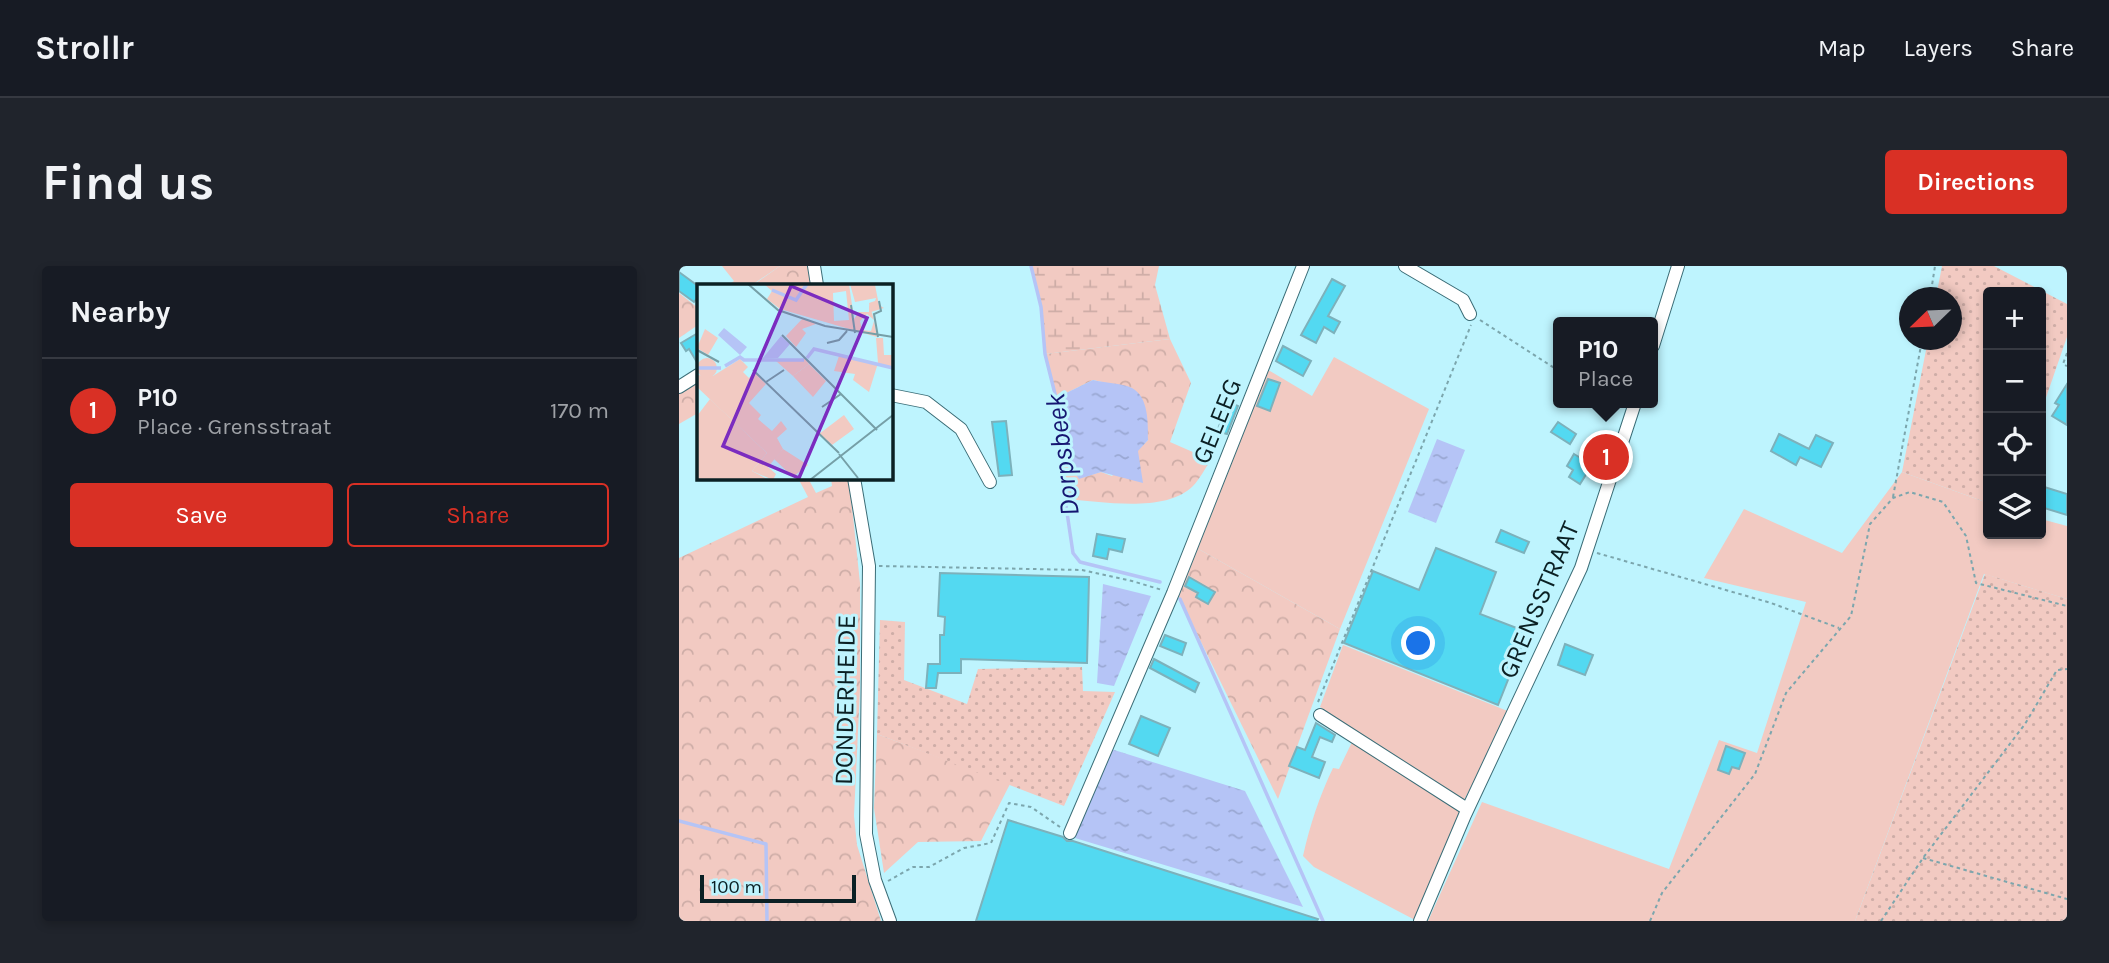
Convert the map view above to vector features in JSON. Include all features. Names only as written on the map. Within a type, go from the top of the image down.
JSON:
[{"type":"street","points":[[814,266],[817,284]]},
{"type":"street","name":"GELEEG","points":[[1070,833],[1173,593],[1303,266]]},
{"type":"street","points":[[1405,266],[1463,300],[1470,314]]},
{"type":"street","points":[[1658,330],[1678,266]]},
{"type":"street","points":[[679,387],[697,376]]},
{"type":"street","points":[[893,395],[926,402],[961,429],[990,482]]},
{"type":"street","name":"GRENSSTRAAT","points":[[1420,921],[1468,809],[1570,595],[1634,408]]},
{"type":"street","name":"DONDERHEIDE","points":[[853,480],[869,566],[866,834],[878,887],[890,921]]},
{"type":"street","points":[[1320,715],[1468,809]]},
{"type":"path","points":[[1932,287],[1935,266]]},
{"type":"path","points":[[1470,314],[1553,367]]},
{"type":"path","points":[[1320,715],[1316,705],[1472,324],[1470,314]]},
{"type":"path","points":[[1893,498],[1920,350]]},
{"type":"path","points":[[2067,353],[2063,364],[2067,366]]},
{"type":"path","points":[[1616,408],[1631,417]]},
{"type":"path","points":[[1650,921],[1662,893],[1755,774],[1786,693],[1851,616],[1870,524],[1893,498],[1910,492],[1943,502],[1966,536],[1976,583],[2067,606]]},
{"type":"path","points":[[1587,551],[1770,603],[1840,629]]},
{"type":"path","points":[[869,566],[1082,570],[1132,580],[1173,593]]},
{"type":"path","points":[[1881,921],[1923,858],[2025,724],[2057,670],[2067,669]]},
{"type":"path","points":[[878,887],[913,867],[929,867],[964,848],[991,843],[1009,803],[1031,807],[1070,833]]},
{"type":"path","points":[[1923,858],[2067,899]]},
{"type":"green space","points":[[722,266],[780,266],[753,284],[730,284],[734,281]]},
{"type":"green space","points":[[780,266],[809,266],[812,284],[754,284]]},
{"type":"green space","points":[[1031,266],[1159,266],[1155,285],[1170,339],[1045,354],[1041,307]]},
{"type":"green space","points":[[1942,266],[1994,266],[2034,287],[1983,287],[1983,501],[1902,472],[1926,350],[1962,350],[1962,287],[1938,287]]},
{"type":"green space","points":[[679,293],[697,307],[697,326],[679,338]]},
{"type":"green space","points":[[2046,293],[2067,304],[2067,337],[2046,398]]},
{"type":"green space","points":[[1170,339],[1191,383],[1170,442],[1211,460],[1200,477],[1181,495],[1149,503],[1065,499],[1062,453],[1079,478],[1101,472],[1112,476],[1148,440],[1133,389],[1093,380],[1056,398],[1045,354]]},
{"type":"green space","points":[[1334,357],[1429,409],[1340,629],[1195,547],[1265,368],[1312,396]]},
{"type":"green space","points":[[697,374],[697,414],[679,424],[679,384]]},
{"type":"green space","points":[[1902,472],[1983,501],[1983,539],[2046,539],[2046,520],[2067,526],[2067,599],[1984,574],[1855,921],[1428,921],[1482,802],[1669,869],[1719,740],[1757,753],[1806,602],[1704,578],[1744,509],[1842,553]]},
{"type":"green space","points":[[799,480],[809,480],[816,493],[832,486],[831,480],[849,480],[860,583],[860,689],[854,816],[857,845],[881,921],[679,921],[679,558],[808,497]]},
{"type":"green space","points":[[1195,547],[1340,629],[1278,799],[1176,591]]},
{"type":"green space","points":[[1985,574],[2067,599],[2067,921],[1855,921]]},
{"type":"green space","points":[[880,620],[905,622],[904,680],[967,704],[978,669],[1082,667],[1083,691],[1115,692],[1064,806],[877,734]]},
{"type":"green space","points":[[1343,645],[1510,712],[1463,802],[1320,707]]},
{"type":"green space","points":[[877,734],[1010,784],[981,841],[918,842],[884,873],[874,808]]},
{"type":"green space","points":[[1353,740],[1461,811],[1415,920],[1314,867],[1303,856],[1315,811],[1328,779],[1333,768],[1339,769]]},
{"type":"water","points":[[1093,380],[1128,386],[1138,392],[1145,404],[1148,440],[1138,451],[1143,483],[1101,472],[1079,479],[1062,453],[1056,398]]},
{"type":"water","points":[[1437,439],[1465,450],[1436,523],[1408,512]]},
{"type":"water","points":[[1103,584],[1151,596],[1114,686],[1097,683]]},
{"type":"water","points":[[1111,749],[1245,791],[1303,907],[1075,838]]},
{"type":"building","points":[[679,272],[697,285],[697,298],[694,302],[679,291]]},
{"type":"building","points":[[1332,279],[1345,286],[1328,316],[1340,322],[1334,333],[1324,327],[1316,343],[1301,335]]},
{"type":"building","points":[[697,334],[697,362],[689,349],[686,351],[681,343]]},
{"type":"building","points":[[1283,346],[1311,361],[1303,376],[1276,361]]},
{"type":"building","points":[[1268,379],[1280,383],[1270,411],[1257,406]]},
{"type":"building","points":[[2067,384],[2067,425],[2052,416],[2059,405],[2055,403]]},
{"type":"building","points":[[1229,402],[1238,406],[1227,434],[1217,431]]},
{"type":"building","points":[[1006,421],[1012,475],[999,476],[992,422]]},
{"type":"building","points":[[1558,422],[1576,434],[1570,444],[1551,432]]},
{"type":"building","points":[[1779,434],[1809,449],[1816,435],[1833,443],[1821,467],[1800,457],[1796,465],[1771,451]]},
{"type":"building","points":[[1574,454],[1592,465],[1580,484],[1569,477],[1573,470],[1567,466]]},
{"type":"building","points":[[2046,488],[2067,494],[2067,515],[2046,509]]},
{"type":"building","points":[[1501,530],[1529,542],[1524,553],[1496,542]]},
{"type":"building","points":[[1097,534],[1125,539],[1122,552],[1109,549],[1107,559],[1093,556]]},
{"type":"building","points":[[1436,548],[1496,572],[1480,614],[1527,632],[1498,705],[1344,643],[1373,571],[1419,590]]},
{"type":"building","points":[[940,573],[1089,577],[1087,663],[961,659],[961,673],[938,673],[936,688],[926,688],[928,664],[940,664],[940,635],[944,635],[945,617],[938,616]]},
{"type":"building","points":[[1189,577],[1215,592],[1208,604],[1196,597],[1198,593],[1185,586]]},
{"type":"building","points":[[1165,635],[1186,643],[1182,655],[1160,646]]},
{"type":"building","points":[[1565,644],[1593,655],[1585,675],[1558,665]]},
{"type":"building","points":[[1154,659],[1199,683],[1195,692],[1150,668]]},
{"type":"building","points":[[1141,716],[1170,728],[1158,756],[1129,744]]},
{"type":"building","points":[[1316,723],[1335,735],[1332,742],[1320,737],[1312,757],[1325,762],[1319,778],[1289,766],[1297,747],[1305,750]]},
{"type":"building","points":[[1726,746],[1745,753],[1739,769],[1732,767],[1729,774],[1718,770]]},
{"type":"building","points":[[1008,820],[1063,837],[1067,841],[1318,919],[976,921]]},
{"type":"waterway","name":"Dorpsbeek","points":[[1031,266],[1041,307],[1045,354],[1056,398],[1073,553],[1080,562],[1160,582]]},
{"type":"waterway","name":"Dorpsbeek","points":[[1180,599],[1323,921]]},
{"type":"waterway","points":[[679,821],[766,844],[767,921]]},
{"type":"place","name":"P10","points":[[1606,457]]}]
